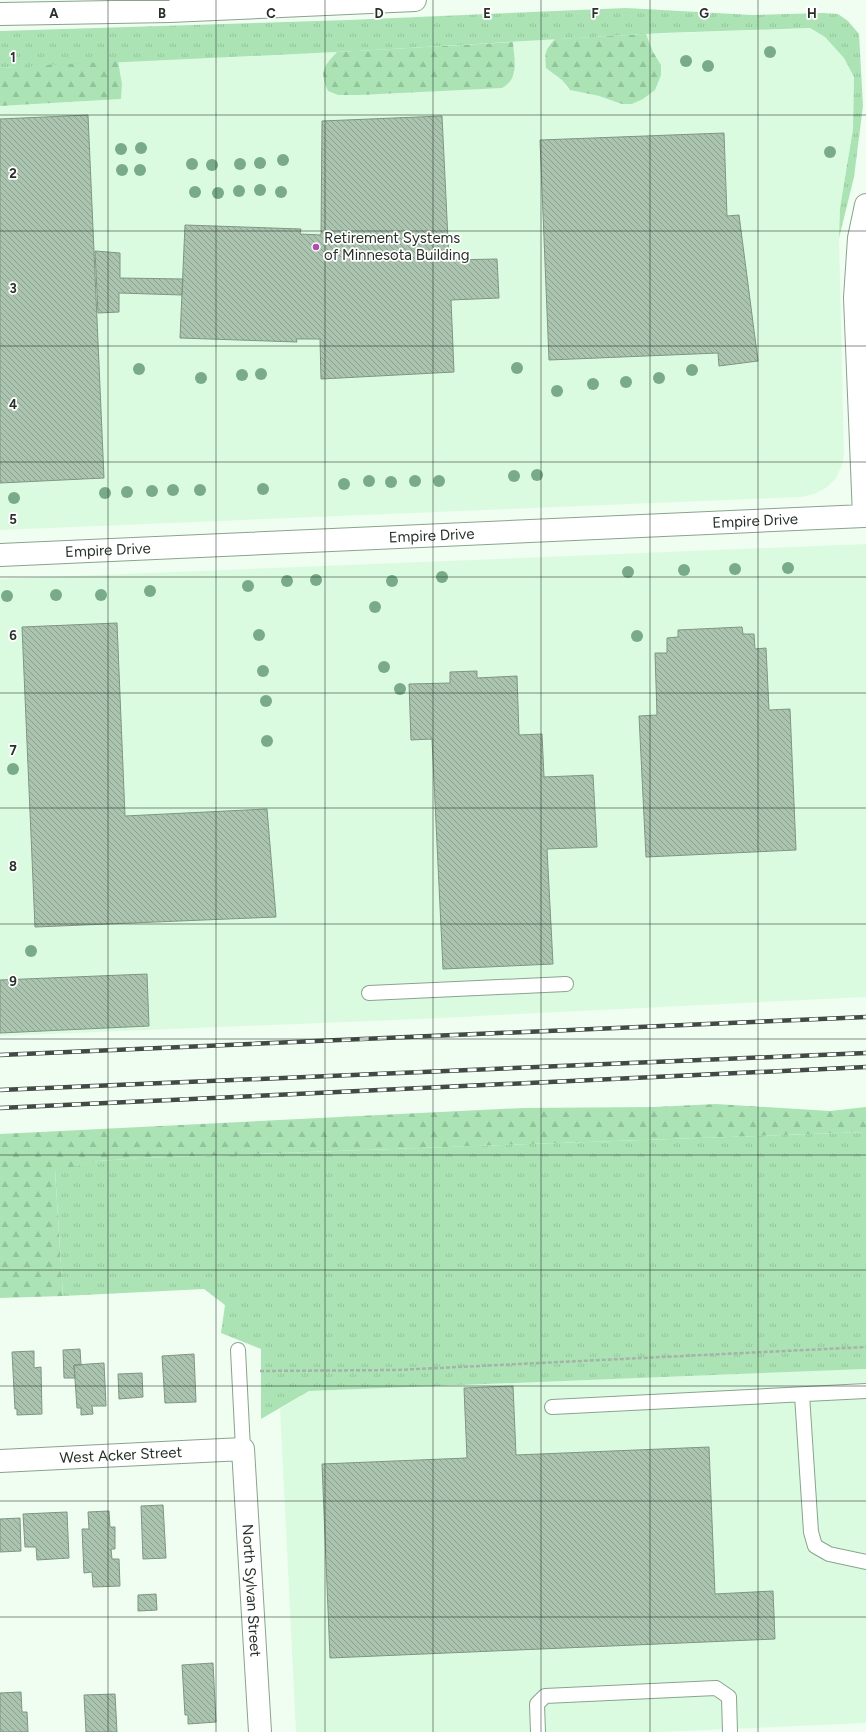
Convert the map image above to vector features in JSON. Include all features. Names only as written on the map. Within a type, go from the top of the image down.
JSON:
[{"type":"street","points":[[0,14],[170,11],[415,0]]},
{"type":"street","name":"Empire Drive","points":[[0,555],[865,516],[856,298],[858,238],[866,205]]},
{"type":"street","name":"West Acker Street","points":[[0,1461],[243,1449]]},
{"type":"street","name":"North Sylvan Street","points":[[243,1449],[260,1732]]},
{"type":"lane","points":[[369,993],[566,984]]},
{"type":"lane","points":[[238,1350],[243,1449]]},
{"type":"lane","points":[[552,1407],[866,1391]]},
{"type":"lane","points":[[802,1395],[811,1532],[815,1546],[830,1554],[866,1562]]},
{"type":"lane","points":[[538,1732],[537,1704],[545,1696],[716,1688],[729,1697],[730,1732]]},
{"type":"path","points":[[240,1372],[397,1370],[866,1346]]},
{"type":"shaded area","points":[[810,28],[825,37],[844,58],[854,77],[853,129],[840,208],[839,238],[844,454],[842,465],[836,478],[826,488],[814,494],[801,497],[0,530],[0,106],[121,99],[122,84],[118,61],[337,52],[324,68],[322,79],[328,91],[338,95],[515,74],[513,42],[555,39],[548,45],[555,76],[563,81],[567,88],[570,90],[611,99],[622,104],[632,104],[661,65],[653,52],[646,34]]},
{"type":"shaded area","points":[[866,544],[866,997],[419,1019],[0,1036],[0,579]]},
{"type":"shaded area","points":[[866,1369],[866,1723],[663,1732],[296,1732],[280,1409],[309,1391]]},
{"type":"green space","points":[[626,8],[752,15],[823,13],[838,14],[848,21],[859,34],[863,106],[854,177],[839,238],[840,208],[853,129],[854,77],[844,58],[825,37],[810,28],[663,33],[357,51],[0,68],[0,31],[349,20]]},
{"type":"green space","points":[[646,34],[653,52],[661,65],[661,75],[655,90],[643,99],[632,104],[622,104],[599,96],[570,90],[563,81],[546,68],[546,52],[555,39]]},
{"type":"green space","points":[[513,42],[515,62],[514,74],[508,84],[502,88],[338,95],[328,91],[323,74],[328,62],[337,52]]},
{"type":"green space","points":[[118,61],[122,84],[121,99],[0,106],[0,68]]},
{"type":"green space","points":[[716,1104],[830,1111],[866,1107],[866,1132],[141,1158],[98,1161],[55,1171],[63,1296],[0,1298],[0,1134],[522,1108],[654,1107]]},
{"type":"green space","points":[[866,1132],[866,1369],[309,1391],[261,1419],[261,1349],[221,1333],[225,1305],[204,1289],[63,1296],[55,1170],[98,1161],[141,1158]]},
{"type":"building","points":[[88,115],[104,478],[0,483],[0,119]]},
{"type":"building","name":"Retirement Systems of Minnesota Building","points":[[442,116],[449,260],[497,259],[499,298],[451,300],[454,372],[321,379],[320,339],[296,339],[297,342],[180,338],[185,225],[301,229],[300,234],[321,235],[322,121]]},
{"type":"building","points":[[724,133],[727,216],[739,215],[758,361],[719,366],[718,353],[549,360],[540,140]]},
{"type":"building","points":[[95,251],[120,253],[120,278],[183,279],[182,295],[119,293],[119,312],[98,313]]},
{"type":"building","points":[[117,623],[125,816],[267,809],[276,917],[35,927],[22,627]]},
{"type":"building","points":[[742,627],[743,634],[754,634],[755,649],[766,648],[769,710],[790,709],[796,850],[646,857],[639,716],[657,715],[655,653],[667,653],[667,638],[678,637],[678,630]]},
{"type":"building","points":[[477,671],[477,678],[517,676],[519,735],[542,734],[544,777],[593,775],[597,847],[547,849],[553,964],[443,969],[432,739],[411,740],[409,684],[450,683],[450,672]]},
{"type":"building","points":[[147,974],[149,1026],[0,1033],[0,980]]},
{"type":"building","points":[[80,1349],[81,1365],[74,1365],[75,1378],[64,1378],[63,1350]]},
{"type":"building","points":[[34,1351],[34,1368],[41,1367],[42,1414],[17,1415],[17,1409],[15,1409],[12,1352]]},
{"type":"building","points":[[194,1354],[196,1402],[165,1403],[162,1356]]},
{"type":"building","points":[[104,1363],[106,1406],[92,1406],[93,1414],[81,1415],[81,1408],[77,1408],[74,1365]]},
{"type":"building","points":[[142,1373],[143,1397],[119,1399],[118,1374]]},
{"type":"building","points":[[513,1386],[516,1455],[709,1447],[715,1594],[773,1591],[775,1639],[330,1658],[322,1464],[467,1458],[464,1388]]},
{"type":"building","points":[[163,1505],[166,1558],[143,1559],[141,1506]]},
{"type":"building","points":[[109,1511],[110,1527],[115,1527],[115,1549],[111,1549],[112,1559],[119,1559],[120,1586],[93,1587],[92,1572],[84,1573],[82,1529],[89,1529],[88,1512]]},
{"type":"building","points":[[67,1512],[69,1558],[37,1560],[36,1547],[25,1547],[23,1514]]},
{"type":"building","points":[[20,1518],[21,1551],[0,1552],[0,1519]]},
{"type":"building","points":[[156,1594],[157,1610],[138,1611],[138,1595]]},
{"type":"building","points":[[213,1663],[216,1722],[188,1724],[188,1715],[185,1715],[182,1665]]},
{"type":"building","points":[[21,1692],[22,1712],[27,1712],[28,1732],[0,1732],[0,1693]]},
{"type":"building","points":[[115,1694],[117,1732],[86,1732],[84,1695]]},
{"type":"railway","points":[[0,1055],[866,1017]]},
{"type":"railway","points":[[0,1090],[866,1053]]},
{"type":"railway","points":[[0,1108],[866,1067]]},
{"type":"place","name":"Retirement Systems of Minnesota Building","points":[[316,247]]}]
